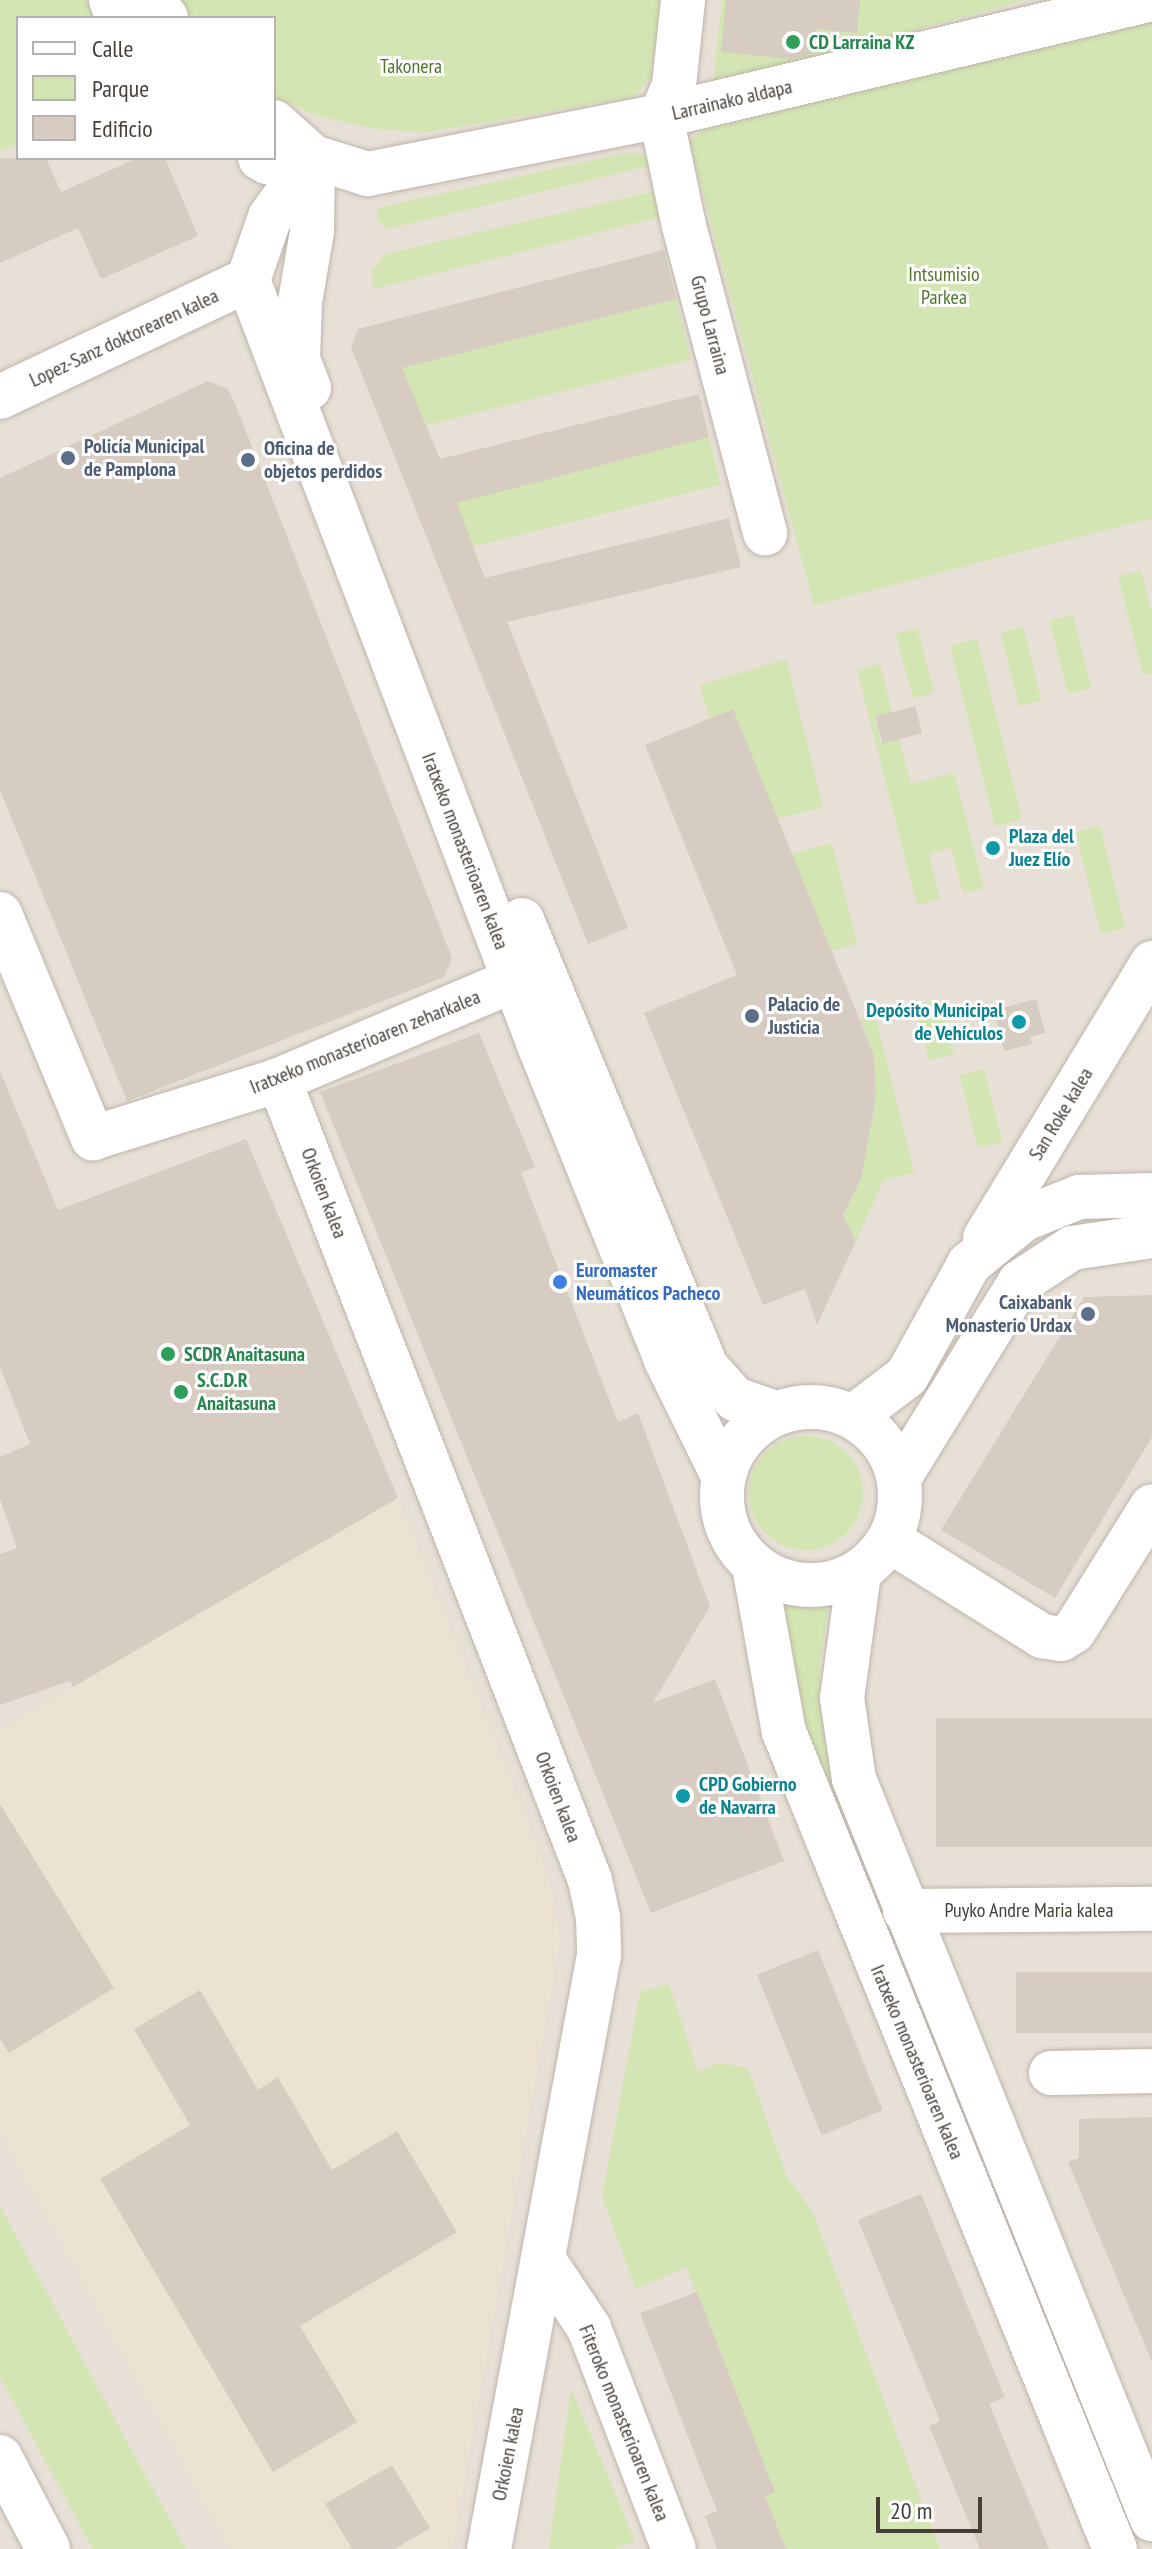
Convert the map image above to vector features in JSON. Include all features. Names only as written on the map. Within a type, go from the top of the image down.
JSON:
[{"type":"street","points":[[661,116],[674,86],[683,0]]},
{"type":"street","name":"Larrainako aldapa","points":[[276,149],[368,174],[661,116],[1148,0]]},
{"type":"street","name":"Grupo Larraina","points":[[661,116],[684,226],[765,533]]},
{"type":"street","points":[[248,280],[270,217],[313,157]]},
{"type":"street","name":"Iratxeko monasterioaren kalea","points":[[313,157],[312,232],[300,302],[298,359],[467,794],[666,1360],[723,1476]]},
{"type":"street","points":[[268,160],[270,217]]},
{"type":"street","points":[[312,232],[368,174]]},
{"type":"street","name":"Iratxeko monasterioaren kalea","points":[[248,280],[530,975],[707,1368],[735,1399],[775,1413]]},
{"type":"street","name":"Lopez-Sanz doktorearen kalea","points":[[0,397],[248,280]]},
{"type":"street","name":"Iratxeko monasterioaren zeharkalea","points":[[0,914],[93,1138],[279,1080],[530,975]]},
{"type":"street","name":"San Roke kalea","points":[[853,1417],[907,1376],[969,1264],[1152,963]]},
{"type":"street","name":"Orkoien kalea","points":[[279,1080],[590,1880],[599,1955],[489,2549]]},
{"type":"street","points":[[969,1264],[1024,1219],[1079,1197],[1152,1195]]},
{"type":"street","points":[[899,1478],[1020,1282],[1072,1248],[1152,1236]]},
{"type":"street","points":[[801,1406],[828,1407],[853,1417],[875,1432],[899,1478],[901,1502],[889,1540],[859,1573],[833,1584],[805,1586],[777,1580],[754,1566],[726,1525],[723,1476],[743,1439],[775,1413],[801,1406]]},
{"type":"street","points":[[889,1540],[1042,1636],[1061,1639],[1074,1631],[1152,1506]]},
{"type":"street","name":"Iratxeko monasterioaren kalea","points":[[754,1566],[784,1732],[1115,2549]]},
{"type":"street","points":[[859,1573],[843,1682],[843,1735],[854,1779],[1152,2519]]},
{"type":"street","name":"Puyko Andre Maria kalea","points":[[905,1911],[1152,1909]]},
{"type":"street","points":[[1051,2073],[1152,2071]]},
{"type":"street","name":"Fiteroko monasterioaren kalea","points":[[543,2259],[589,2328],[674,2549]]},
{"type":"street","points":[[0,2457],[48,2549]]},
{"type":"shaded area","points":[[0,0],[1152,0],[1152,2549],[0,2549]]},
{"type":"shaded area","points":[[398,1498],[537,1846],[553,1895],[560,1941],[452,2549],[229,2549],[0,2133],[0,1729]]},
{"type":"green space","points":[[0,0],[86,0],[93,16],[16,16],[16,145],[0,152]]},
{"type":"green space","name":"Takonera","points":[[159,0],[663,0],[650,78],[633,97],[427,132],[376,129],[319,116],[276,98],[276,16],[167,16]]},
{"type":"green space","name":"CD Larraina KZ","points":[[722,0],[1025,0],[713,85]]},
{"type":"green space","name":"Intsumisio Parkea","points":[[1152,20],[1152,518],[814,605],[689,141],[704,130],[740,120]]},
{"type":"green space","points":[[625,153],[639,153],[656,164],[386,229],[377,219],[378,208]]},
{"type":"green space","points":[[665,189],[663,216],[373,289],[372,270],[386,254]]},
{"type":"green space","points":[[676,299],[691,359],[416,428],[401,367]]},
{"type":"green space","points":[[709,437],[721,485],[469,547],[457,500]]},
{"type":"green space","points":[[1141,571],[1152,615],[1152,673],[1143,675],[1118,576]]},
{"type":"green space","points":[[1073,615],[1091,688],[1068,694],[1050,621]]},
{"type":"green space","points":[[1023,627],[1041,701],[1019,706],[1001,633]]},
{"type":"green space","points":[[917,628],[934,693],[913,698],[896,634]]},
{"type":"green space","points":[[977,639],[1022,819],[995,826],[950,646]]},
{"type":"green space","points":[[786,659],[823,807],[777,819],[733,709],[709,718],[700,685]]},
{"type":"green space","points":[[880,664],[892,712],[875,717],[881,743],[899,739],[911,784],[954,773],[984,888],[963,893],[951,848],[929,854],[940,899],[917,905],[857,670]]},
{"type":"green space","points":[[1100,826],[1125,928],[1101,934],[1076,832]]},
{"type":"green space","points":[[832,843],[857,944],[831,951],[792,854]]},
{"type":"green space","points":[[940,999],[954,1054],[929,1061],[915,1005]]},
{"type":"green space","points":[[875,1015],[914,1172],[883,1181],[856,1241],[843,1215],[861,1179],[876,1098],[874,1055],[860,1019]]},
{"type":"green space","points":[[984,1069],[1002,1142],[978,1148],[960,1075]]},
{"type":"green space","points":[[806,1436],[828,1440],[846,1453],[859,1471],[863,1493],[859,1515],[846,1533],[828,1546],[806,1550],[784,1546],[766,1533],[753,1515],[749,1493],[753,1471],[766,1453],[784,1440]]},
{"type":"green space","points":[[776,1601],[829,1604],[819,1667],[825,1743],[846,1815],[834,1821],[817,1786]]},
{"type":"green space","points":[[669,1984],[698,2072],[718,2063],[748,2068],[787,2177],[813,2213],[940,2549],[786,2549],[765,2496],[775,2492],[686,2267],[636,2289],[602,2197],[640,1992]]},
{"type":"green space","points":[[0,2206],[186,2549],[93,2549],[0,2377]]},
{"type":"green space","points":[[571,2388],[635,2541],[613,2549],[549,2549]]},
{"type":"building","points":[[726,0],[860,0],[857,33],[815,29],[812,54],[791,59],[721,52]]},
{"type":"building","points":[[0,158],[47,160],[61,192],[133,160],[166,160],[198,236],[101,279],[78,228],[0,263]]},
{"type":"building","points":[[664,250],[676,299],[402,368],[440,459],[699,394],[709,437],[457,503],[485,578],[729,518],[741,567],[507,622],[628,928],[588,944],[351,347],[358,329]]},
{"type":"building","points":[[208,381],[228,389],[236,406],[452,958],[444,977],[127,1101],[0,790],[0,478]]},
{"type":"building","points":[[915,706],[922,733],[883,744],[875,717]]},
{"type":"building","name":"Palacio de Justicia","points":[[733,709],[874,1055],[876,1098],[861,1179],[843,1215],[856,1241],[817,1325],[805,1289],[763,1305],[644,1013],[737,975],[645,745]]},
{"type":"building","name":"Depósito Municipal de Vehículos","points":[[1036,999],[1045,1033],[1030,1037],[1032,1044],[1004,1051],[994,1010]]},
{"type":"building","points":[[479,1033],[535,1167],[521,1173],[618,1422],[638,1413],[710,1606],[653,1703],[715,1679],[784,1861],[651,1913],[320,1092]]},
{"type":"building","name":"SCDR Anaitasuna","points":[[0,1071],[58,1210],[246,1139],[398,1498],[73,1687],[70,1681],[0,1705],[0,1554],[17,1548],[0,1499],[0,1457],[30,1444],[0,1367]]},
{"type":"building","points":[[1152,1295],[1152,1437],[1055,1598],[941,1530],[1084,1297]]},
{"type":"building","points":[[936,1718],[1152,1718],[1152,1847],[936,1847]]},
{"type":"building","points":[[0,1804],[114,1988],[9,2053],[0,2039]]},
{"type":"building","points":[[818,1950],[883,2110],[822,2135],[757,1975]]},
{"type":"building","points":[[1016,1972],[1152,1972],[1152,2033],[1016,2033]]},
{"type":"building","points":[[200,1990],[258,2090],[278,2077],[332,2170],[397,2131],[457,2232],[300,2326],[357,2422],[273,2472],[100,2179],[190,2125],[134,2029]]},
{"type":"building","points":[[1152,2117],[1152,2362],[1068,2162],[1079,2158],[1079,2119]]},
{"type":"building","points":[[921,2194],[1005,2397],[989,2404],[1049,2549],[980,2549],[929,2426],[940,2421],[858,2220]]},
{"type":"building","points":[[697,2292],[775,2492],[765,2496],[786,2549],[717,2549],[705,2516],[717,2511],[640,2313]]},
{"type":"building","points":[[392,2465],[430,2528],[395,2549],[352,2549],[325,2504]]},
{"type":"place","name":"CD Larraina KZ","points":[[793,42]]},
{"type":"place","name":"Policía Municipal de Pamplona","points":[[68,458]]},
{"type":"place","name":"Oficina de objetos perdidos","points":[[248,460]]},
{"type":"place","name":"Plaza del Juez Elío","points":[[993,848]]},
{"type":"place","name":"Palacio de Justicia","points":[[752,1016]]},
{"type":"place","name":"Depósito Municipal de Vehículos","points":[[1019,1022]]},
{"type":"place","name":"Euromaster Neumáticos Pacheco","points":[[560,1282]]},
{"type":"place","name":"Caixabank Monasterio Urdax","points":[[1088,1314]]},
{"type":"place","name":"SCDR Anaitasuna","points":[[168,1354]]},
{"type":"place","name":"S.C.D.R Anaitasuna","points":[[181,1392]]},
{"type":"place","name":"CPD Gobierno de Navarra","points":[[683,1796]]}]
